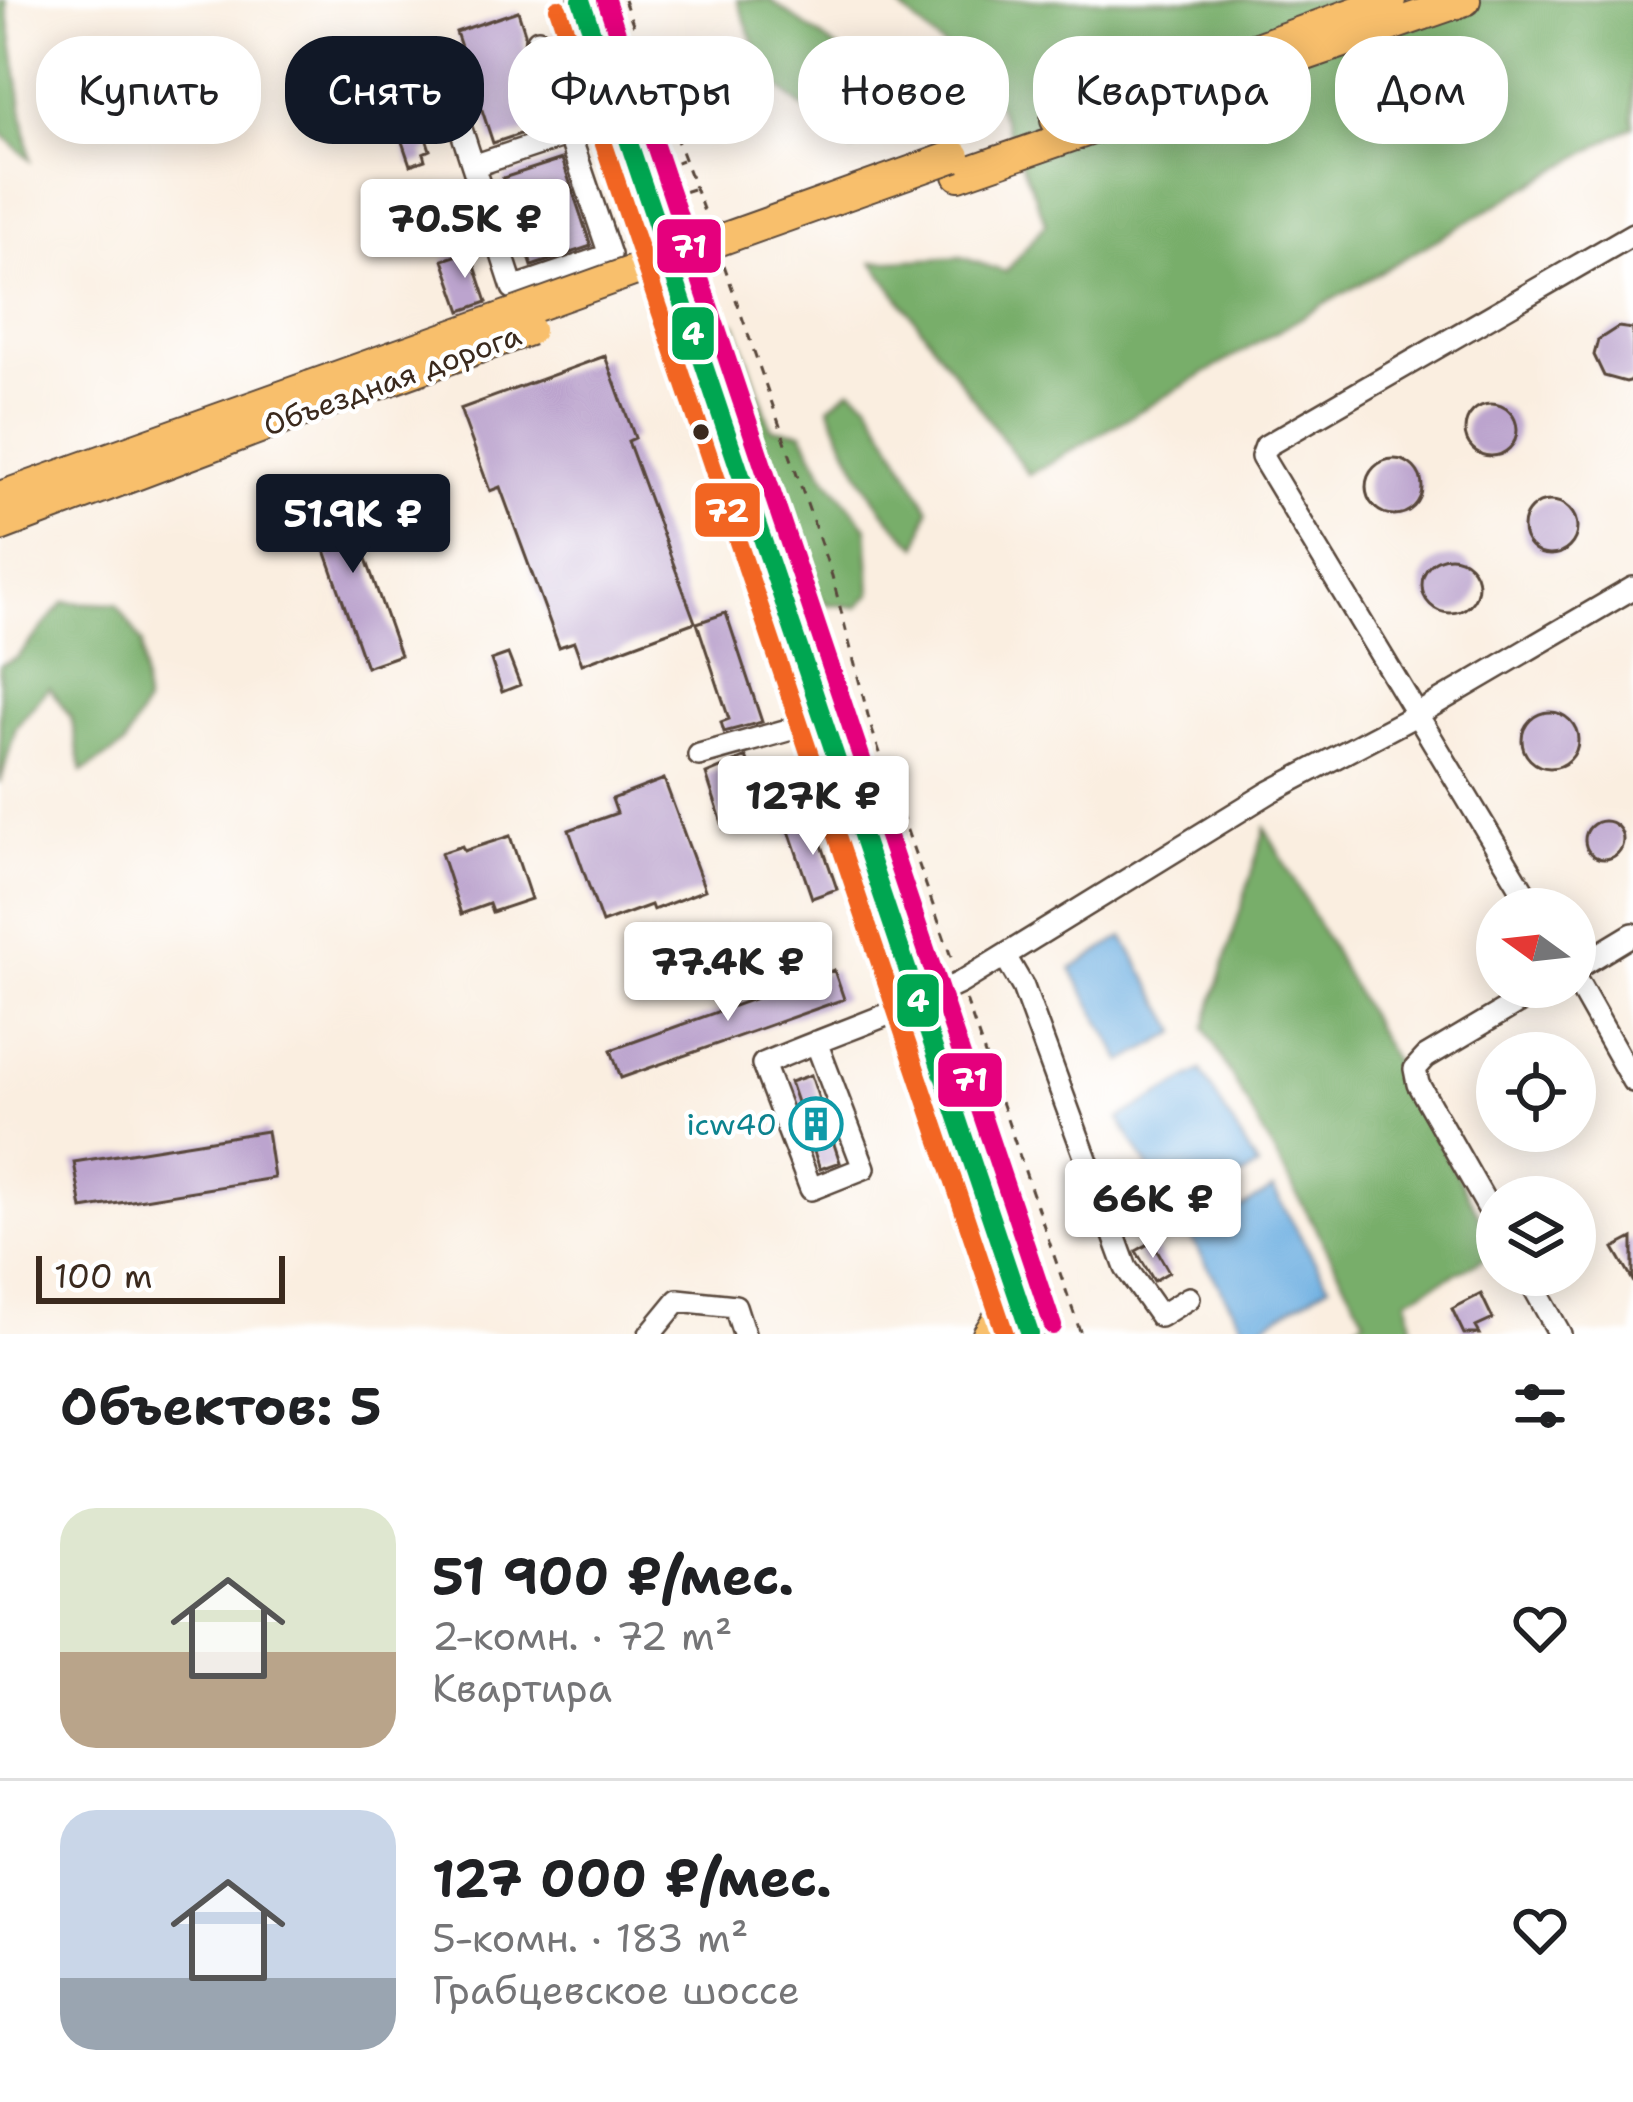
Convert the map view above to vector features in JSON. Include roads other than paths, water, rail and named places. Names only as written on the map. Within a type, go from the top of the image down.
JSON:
[{"type":"highway","name":"Объездная дорога","points":[[0,497],[316,395],[957,165],[1390,0]]},
{"type":"highway","name":"Объездная дорога","points":[[957,165],[1465,0]]},
{"type":"highway","name":"Объездная дорога","points":[[0,526],[316,395]]},
{"type":"main road","points":[[581,0],[593,36]]},
{"type":"main road","points":[[629,144],[1030,1334]]},
{"type":"main road","points":[[985,1334],[1000,1309],[1008,1268]]},
{"type":"lane","points":[[465,144],[513,288],[610,255],[572,144]]},
{"type":"lane","points":[[472,166],[539,144]]},
{"type":"lane","points":[[1521,888],[1262,457],[1266,446],[1633,234]]},
{"type":"lane","points":[[816,1042],[864,1168],[811,1189],[763,1064],[816,1042],[920,1003],[960,983],[1270,791],[1416,715],[1633,588]]},
{"type":"lane","points":[[699,755],[824,720]]},
{"type":"lane","points":[[1596,959],[1633,934]]},
{"type":"lane","points":[[1005,956],[1023,987],[1126,1268],[1160,1316],[1189,1298]]},
{"type":"lane","points":[[1476,1186],[1418,1084],[1415,1070],[1426,1057],[1509,1008]]},
{"type":"lane","points":[[1594,1008],[1633,1081]]},
{"type":"lane","points":[[1539,1296],[1560,1334]]},
{"type":"lane","points":[[650,1334],[678,1300],[735,1306],[744,1334]]},
{"type":"water","points":[[1123,937],[1178,1032],[1123,1062],[1071,969]]},
{"type":"water","points":[[1201,1071],[1258,1167],[1177,1215],[1119,1119]]},
{"type":"water","points":[[1273,1189],[1329,1285],[1248,1334],[1191,1238]]},
{"type":"place","name":"icw40","points":[[816,1124]]}]
